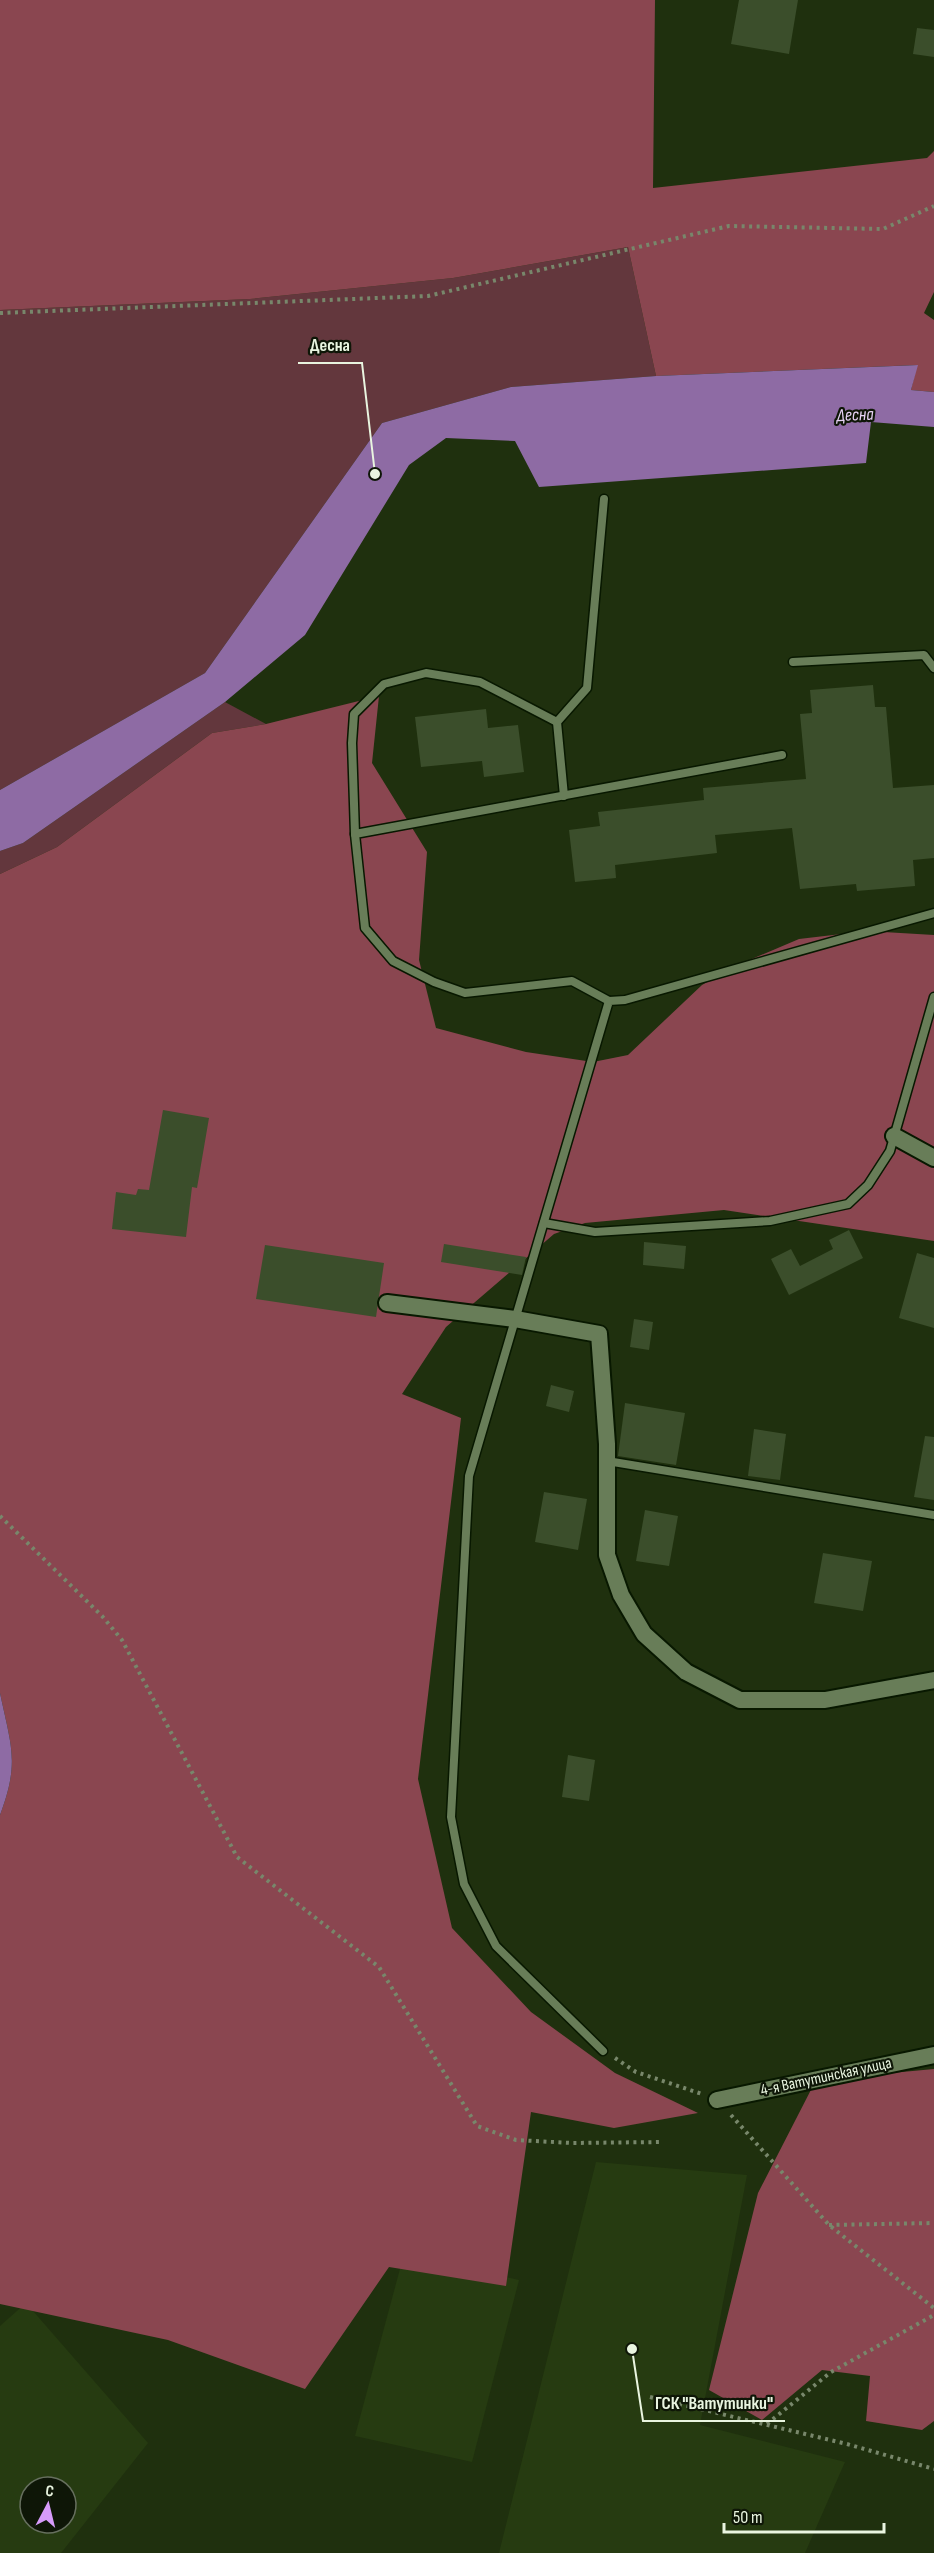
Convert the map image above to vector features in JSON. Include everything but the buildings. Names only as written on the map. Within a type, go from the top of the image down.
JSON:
[{"type":"street","points":[[894,1136],[934,1158]]},
{"type":"street","points":[[387,1304],[515,1319],[599,1334],[607,1461],[607,1555],[621,1595],[644,1634],[686,1672],[740,1700],[825,1700],[934,1680]]},
{"type":"street","name":"4-я Ватутинская улица","points":[[717,2100],[934,2055]]},
{"type":"lane","points":[[564,796],[557,722],[587,688],[604,498]]},
{"type":"lane","points":[[793,662],[924,655],[934,668]]},
{"type":"lane","points":[[557,722],[480,682],[426,673],[384,684],[354,714],[352,743],[355,834],[365,928],[393,962],[434,982],[465,993],[572,981],[609,1001],[625,1000],[934,913]]},
{"type":"lane","points":[[355,834],[782,755]]},
{"type":"lane","points":[[544,1223],[595,1232],[770,1221],[848,1204],[868,1185],[890,1151],[934,997]]},
{"type":"lane","points":[[603,2051],[496,1946],[464,1884],[451,1816],[469,1476],[609,1001]]},
{"type":"lane","points":[[607,1461],[934,1515]]},
{"type":"path","points":[[0,313],[428,296],[729,226],[883,229],[934,206]]},
{"type":"path","points":[[0,1516],[102,1616],[122,1640],[237,1857],[379,1967],[477,2126],[516,2140],[572,2143],[663,2142]]},
{"type":"path","points":[[603,2051],[636,2072],[717,2100],[829,2226],[934,2308]]},
{"type":"path","points":[[829,2226],[934,2223]]},
{"type":"path","points":[[766,2425],[831,2372],[934,2314]]},
{"type":"path","points":[[650,2397],[934,2469]]},
{"type":"shaded area","points":[[0,0],[655,0],[653,188],[927,158],[934,151],[934,292],[924,313],[934,320],[934,392],[911,390],[917,365],[656,376],[628,247],[453,278],[250,299],[0,310]]},
{"type":"shaded area","points":[[628,247],[656,376],[511,387],[382,423],[205,673],[0,790],[0,310],[250,299],[453,278]]},
{"type":"shaded area","points":[[379,696],[372,763],[427,852],[419,960],[436,1028],[526,1052],[593,1062],[628,1055],[702,985],[733,967],[799,939],[867,931],[934,935],[934,1241],[724,1210],[585,1223],[554,1234],[446,1327],[402,1394],[461,1418],[418,1779],[452,1928],[531,2012],[615,2073],[698,2113],[614,2128],[531,2112],[506,2286],[389,2267],[305,2389],[168,2340],[0,2304],[0,1815],[10,1781],[12,1754],[0,1693],[0,874],[57,847],[212,733],[266,724]]},
{"type":"shaded area","points":[[225,702],[266,724],[212,733],[57,847],[0,874],[0,851],[23,843]]},
{"type":"shaded area","points":[[934,2069],[934,2421],[922,2430],[866,2421],[870,2376],[822,2370],[762,2420],[709,2390],[758,2193],[816,2080]]},
{"type":"shaded area","points":[[596,2162],[747,2175],[700,2425],[845,2462],[805,2553],[499,2553]]},
{"type":"shaded area","points":[[404,2254],[519,2280],[472,2462],[355,2436]]},
{"type":"shaded area","points":[[26,2303],[148,2443],[78,2532],[78,2475],[18,2475],[18,2535],[75,2535],[61,2553],[0,2553],[0,2326]]},
{"type":"water","points":[[918,365],[911,390],[934,392],[934,427],[871,422],[866,463],[539,487],[515,441],[446,438],[409,465],[305,635],[225,702],[23,843],[0,851],[0,790],[205,673],[382,423],[511,387],[656,376]]},
{"type":"water","points":[[0,1693],[10,1741],[12,1767],[0,1815]]},
{"type":"place","name":"Десна","points":[[375,474]]},
{"type":"place","name":"ГСК \"Ватутинки\"","points":[[632,2349]]}]
